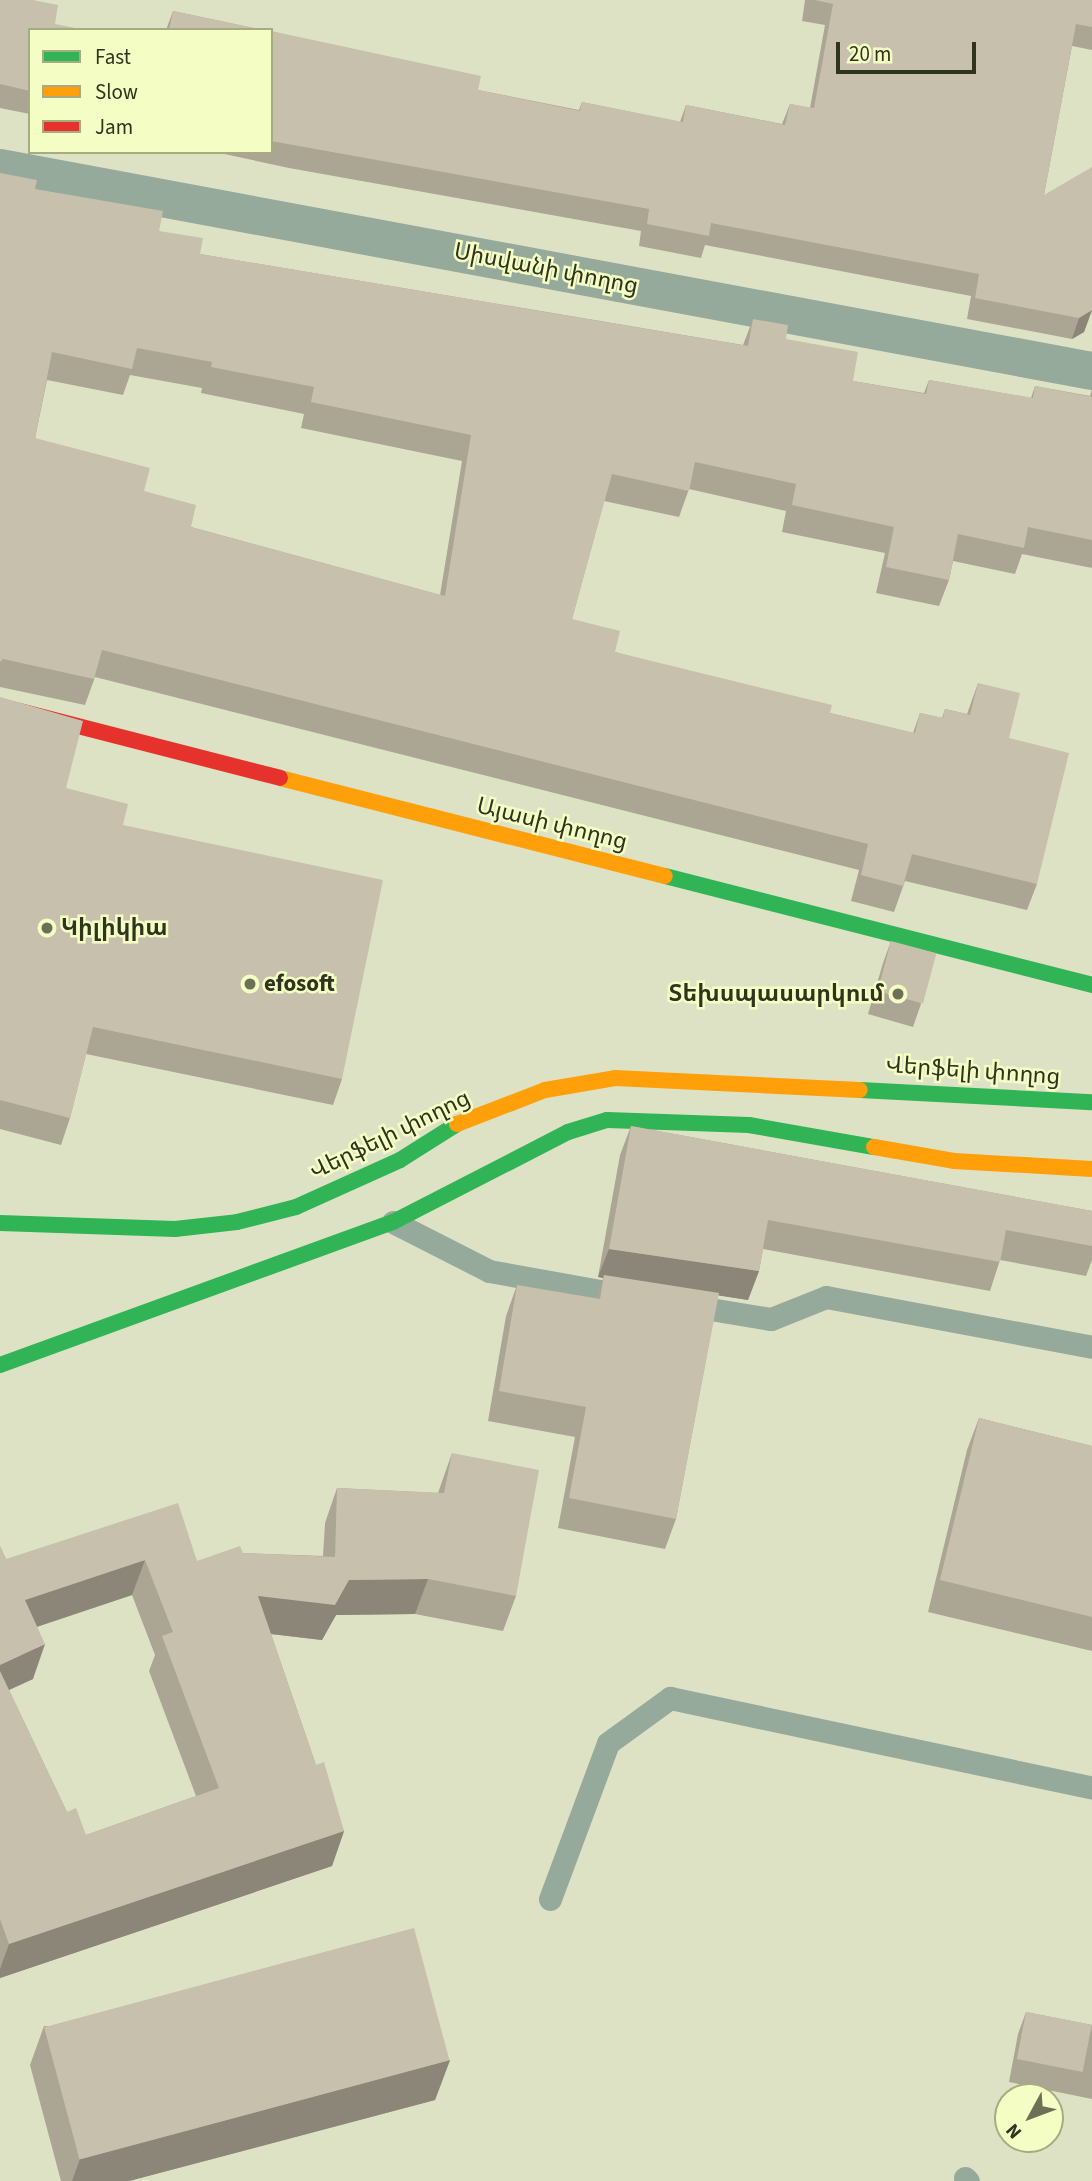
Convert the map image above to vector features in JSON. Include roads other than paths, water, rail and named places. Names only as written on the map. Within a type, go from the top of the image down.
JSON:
[{"type":"street","name":"Սիսվանի փողոց","points":[[0,168],[1092,371]]},
{"type":"street","name":"Այասի փողոց","points":[[0,706],[1092,985]]},
{"type":"street","name":"Վերֆելի փողոց","points":[[0,1223],[175,1229],[237,1222],[296,1207],[389,1165],[454,1125],[545,1090],[615,1078],[1092,1102]]},
{"type":"street","points":[[0,1366],[393,1222],[568,1132],[607,1120],[749,1125],[954,1161],[1092,1169]]},
{"type":"lane","points":[[393,1222],[489,1271],[771,1319],[826,1297],[1092,1347]]},
{"type":"lane","points":[[550,1899],[608,1743],[670,1698],[1092,1788]]},
{"type":"place","name":"Կիլիկիա","points":[[47,928]]},
{"type":"place","name":"efosoft","points":[[250,984]]},
{"type":"place","name":"Տեխսպասարկում","points":[[898,994]]}]
